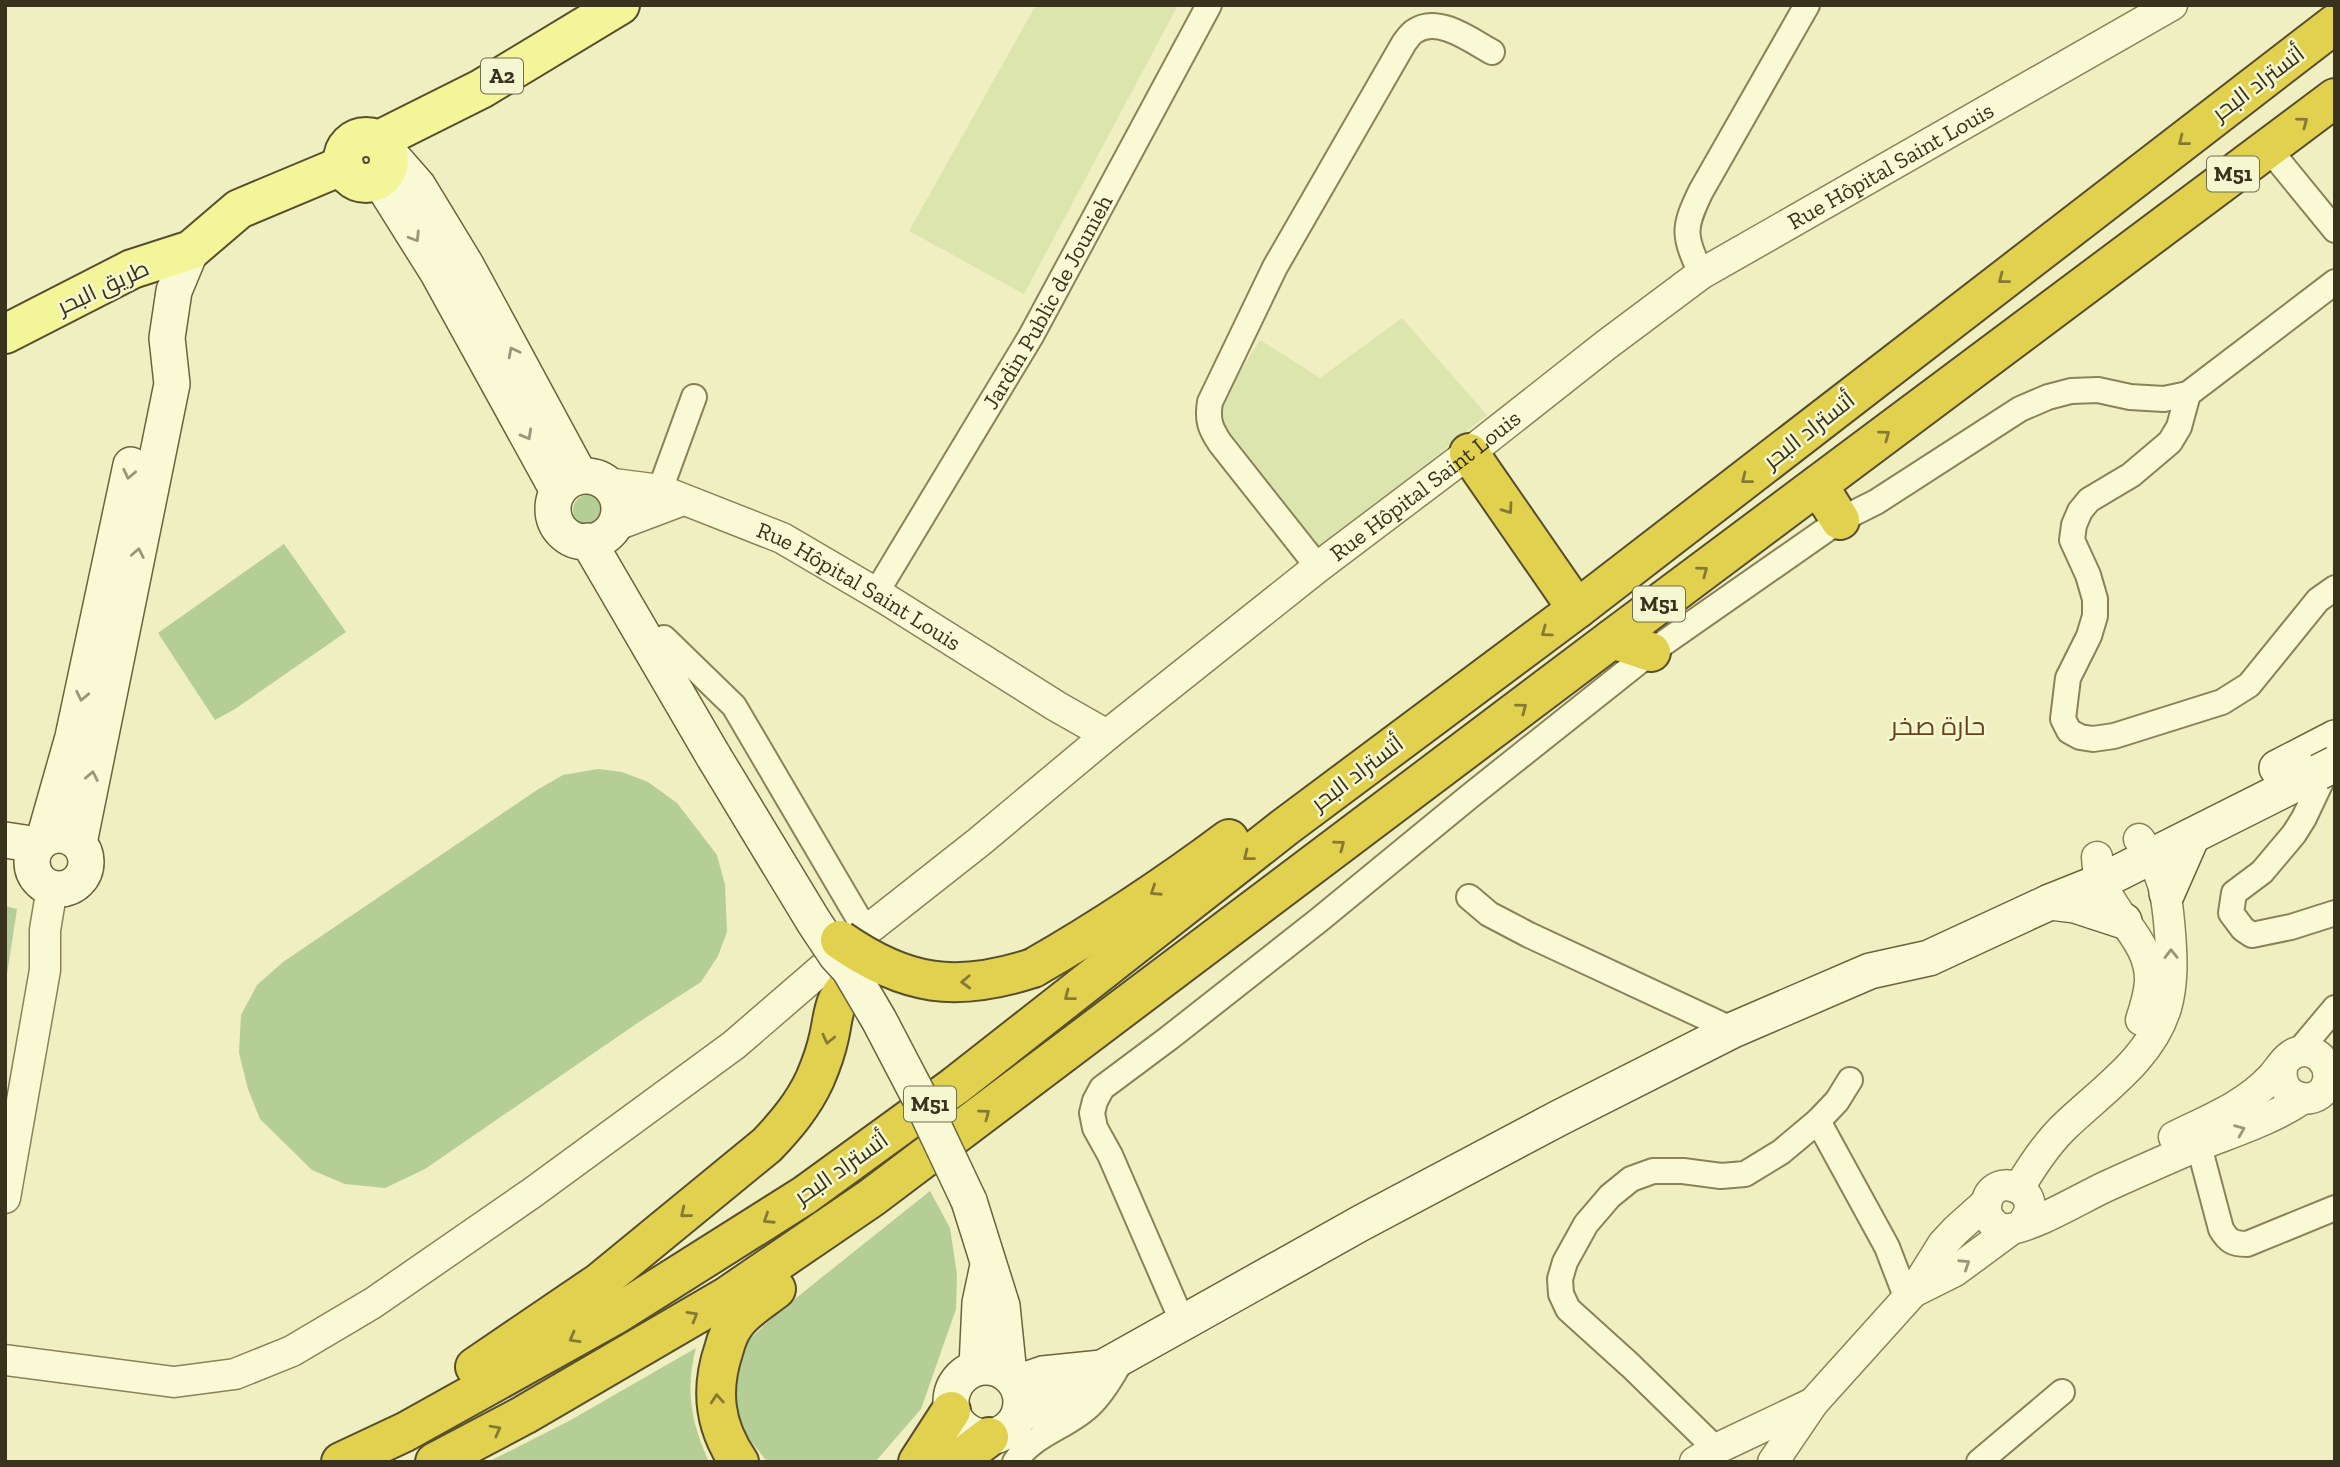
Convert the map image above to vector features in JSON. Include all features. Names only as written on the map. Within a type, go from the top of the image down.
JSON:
[{"type":"highway","name":"أتستراد البحر","points":[[341,1462],[405,1432],[615,1315],[805,1195],[955,1086],[1153,929],[1577,609],[2335,24]]},
{"type":"highway","name":"أتستراد البحر","points":[[435,1462],[524,1415],[726,1297],[872,1198],[2335,98]]},
{"type":"highway","points":[[1469,453],[1577,609]]},
{"type":"highway","points":[[1818,485],[1840,520]]},
{"type":"highway","points":[[1612,639],[1651,652]]},
{"type":"highway","points":[[405,1432],[441,1390],[600,1282],[767,1145],[791,1119],[803,1101],[823,1060],[833,1011],[845,988],[853,955],[899,973],[932,981],[967,983],[1033,968],[1079,942],[1196,863],[1305,784],[1420,725]]},
{"type":"highway","points":[[739,1462],[730,1450],[720,1426],[715,1379],[734,1325],[772,1292],[866,1223],[873,1213],[872,1198]]},
{"type":"highway","points":[[918,1462],[951,1411]]},
{"type":"highway","points":[[956,1462],[1002,1450]]},
{"type":"main road","name":"طريق البحر","points":[[5,334],[132,269],[196,246],[239,209],[376,165],[433,114],[481,89],[620,5]]},
{"type":"main road","points":[[376,165],[438,273],[581,484],[617,499],[618,508],[602,535]]},
{"type":"main road","points":[[35,862],[62,835],[79,843],[172,384],[167,338],[174,291],[196,246]]},
{"type":"main road","points":[[35,862],[73,737],[149,377],[167,338]]},
{"type":"main road","points":[[581,484],[554,500],[553,511],[561,530],[568,537],[602,535]]},
{"type":"main road","points":[[602,535],[664,638],[719,750]]},
{"type":"main road","points":[[602,535],[719,750],[853,955],[969,1202],[1002,1306],[1005,1385],[1010,1429],[1000,1435],[1002,1450]]},
{"type":"main road","points":[[2146,848],[2192,836],[2326,756]]},
{"type":"main road","points":[[1870,971],[1922,936],[2098,870],[2326,756]]},
{"type":"main road","points":[[2167,893],[2192,836]]},
{"type":"main road","points":[[1002,1450],[965,1431],[956,1422],[951,1411],[952,1388],[966,1371],[1005,1385],[1046,1405],[1083,1387],[1113,1362],[1361,1223],[1732,1030],[1870,971],[1929,958],[2050,902],[2098,870]]},
{"type":"main road","points":[[2050,902],[2075,905],[2124,921]]},
{"type":"street","name":"Jardin Public de Jounieh","points":[[876,593],[1031,336],[1209,5]]},
{"type":"street","points":[[1701,274],[1689,247],[1686,231],[1688,218],[1807,5]]},
{"type":"street","points":[[2115,37],[2133,5]]},
{"type":"street","name":"Rue Hôpital Saint Louis","points":[[581,484],[672,495],[782,538],[1107,735],[1318,567],[1701,274],[2172,5]]},
{"type":"street","points":[[1318,567],[1220,443],[1207,418],[1210,402],[1275,267],[1404,43],[1415,31],[1441,26],[1492,52]]},
{"type":"street","points":[[2268,148],[2335,230]]},
{"type":"street","points":[[1183,1323],[1110,1155],[1095,1128],[1092,1113],[1102,1088],[1298,936],[1651,652],[1840,520],[1876,502],[2020,409],[2048,397],[2071,391],[2164,399],[2188,394],[2335,282]]},
{"type":"street","points":[[2188,394],[2179,427],[2170,442],[2131,475],[2089,500],[2074,525],[2072,540],[2088,575],[2095,599],[2095,617],[2089,636],[2068,678],[2063,719],[2069,731],[2080,737],[2093,739],[2114,736],[2222,702],[2249,685],[2318,600],[2335,588]]},
{"type":"street","points":[[602,535],[672,495],[694,397]]},
{"type":"street","points":[[664,638],[734,706],[853,955]]},
{"type":"street","points":[[5,1360],[174,1382],[235,1374],[292,1351],[373,1303],[532,1193],[734,1045],[853,955],[979,842],[1107,735]]},
{"type":"street","points":[[2326,756],[2304,818],[2262,872],[2234,893],[2231,913],[2252,935],[2291,927],[2335,913]]},
{"type":"street","points":[[2146,848],[2167,893],[2172,953],[2171,981],[2165,1008],[2154,1034],[2139,1057],[2046,1146],[2008,1193],[1986,1212],[1996,1226],[2004,1229],[2016,1227],[2282,1112],[2325,1077]]},
{"type":"street","points":[[5,1198],[46,970],[45,930],[35,862]]},
{"type":"street","points":[[1773,1462],[1813,1403],[1910,1295],[1943,1244],[2008,1193],[2031,1142],[2132,1038],[2141,1020],[2150,980],[2142,949],[2106,897],[2098,870]]},
{"type":"street","points":[[1469,897],[1489,914],[1529,935],[1732,1030]]},
{"type":"street","points":[[2008,1193],[2038,1194],[2063,1189],[2225,1112],[2257,1091],[2291,1058],[2335,1008]]},
{"type":"street","points":[[2291,1058],[2316,1054],[2323,1059],[2325,1077]]},
{"type":"street","points":[[2291,1058],[2281,1082],[2293,1096],[2325,1077]]},
{"type":"street","points":[[1766,1462],[1758,1449],[1718,1449],[1568,1309],[1561,1294],[1560,1279],[1565,1262],[1586,1224],[1610,1196],[1631,1179],[1653,1171],[1683,1171],[1721,1176],[1745,1174],[1781,1153],[1818,1121],[1837,1101],[1850,1080]]},
{"type":"street","points":[[1818,1121],[1910,1295]]},
{"type":"street","points":[[2199,1146],[2221,1229],[2226,1239],[2232,1243],[2247,1244],[2335,1208]]},
{"type":"street","points":[[1910,1295],[1955,1271],[2026,1219],[2030,1211],[2029,1202],[2008,1193]]},
{"type":"street","points":[[1002,1450],[1023,1451],[1089,1407],[1105,1388],[1113,1362]]},
{"type":"street","points":[[1979,1462],[2062,1392]]},
{"type":"street","points":[[1718,1449],[1813,1403]]},
{"type":"green space","points":[[1036,5],[1178,5],[1024,294],[909,231]]},
{"type":"green space","points":[[1402,318],[1487,415],[1320,549],[1214,412],[1260,340],[1320,378]]},
{"type":"green space","points":[[588,495],[598,500],[603,510],[598,520],[588,525],[578,520],[573,510],[578,500]]},
{"type":"green space","points":[[284,544],[346,632],[215,720],[158,633]]},
{"type":"green space","points":[[598,769],[622,772],[648,782],[677,803],[717,855],[725,885],[727,932],[718,956],[701,982],[425,1169],[385,1188],[345,1184],[312,1170],[260,1119],[248,1089],[239,1053],[241,1015],[257,985],[283,962],[537,790],[563,775]]},
{"type":"green space","points":[[5,906],[17,909],[5,987]]},
{"type":"green space","points":[[930,1191],[950,1228],[957,1275],[956,1309],[921,1409],[875,1462],[770,1462],[765,1459],[743,1431],[734,1400],[734,1369],[750,1339],[776,1314]]},
{"type":"green space","points":[[696,1348],[691,1378],[692,1406],[698,1434],[709,1462],[488,1462],[569,1421]]},
{"type":"district","name":"حارة صخر","points":[[1938,726]]}]
